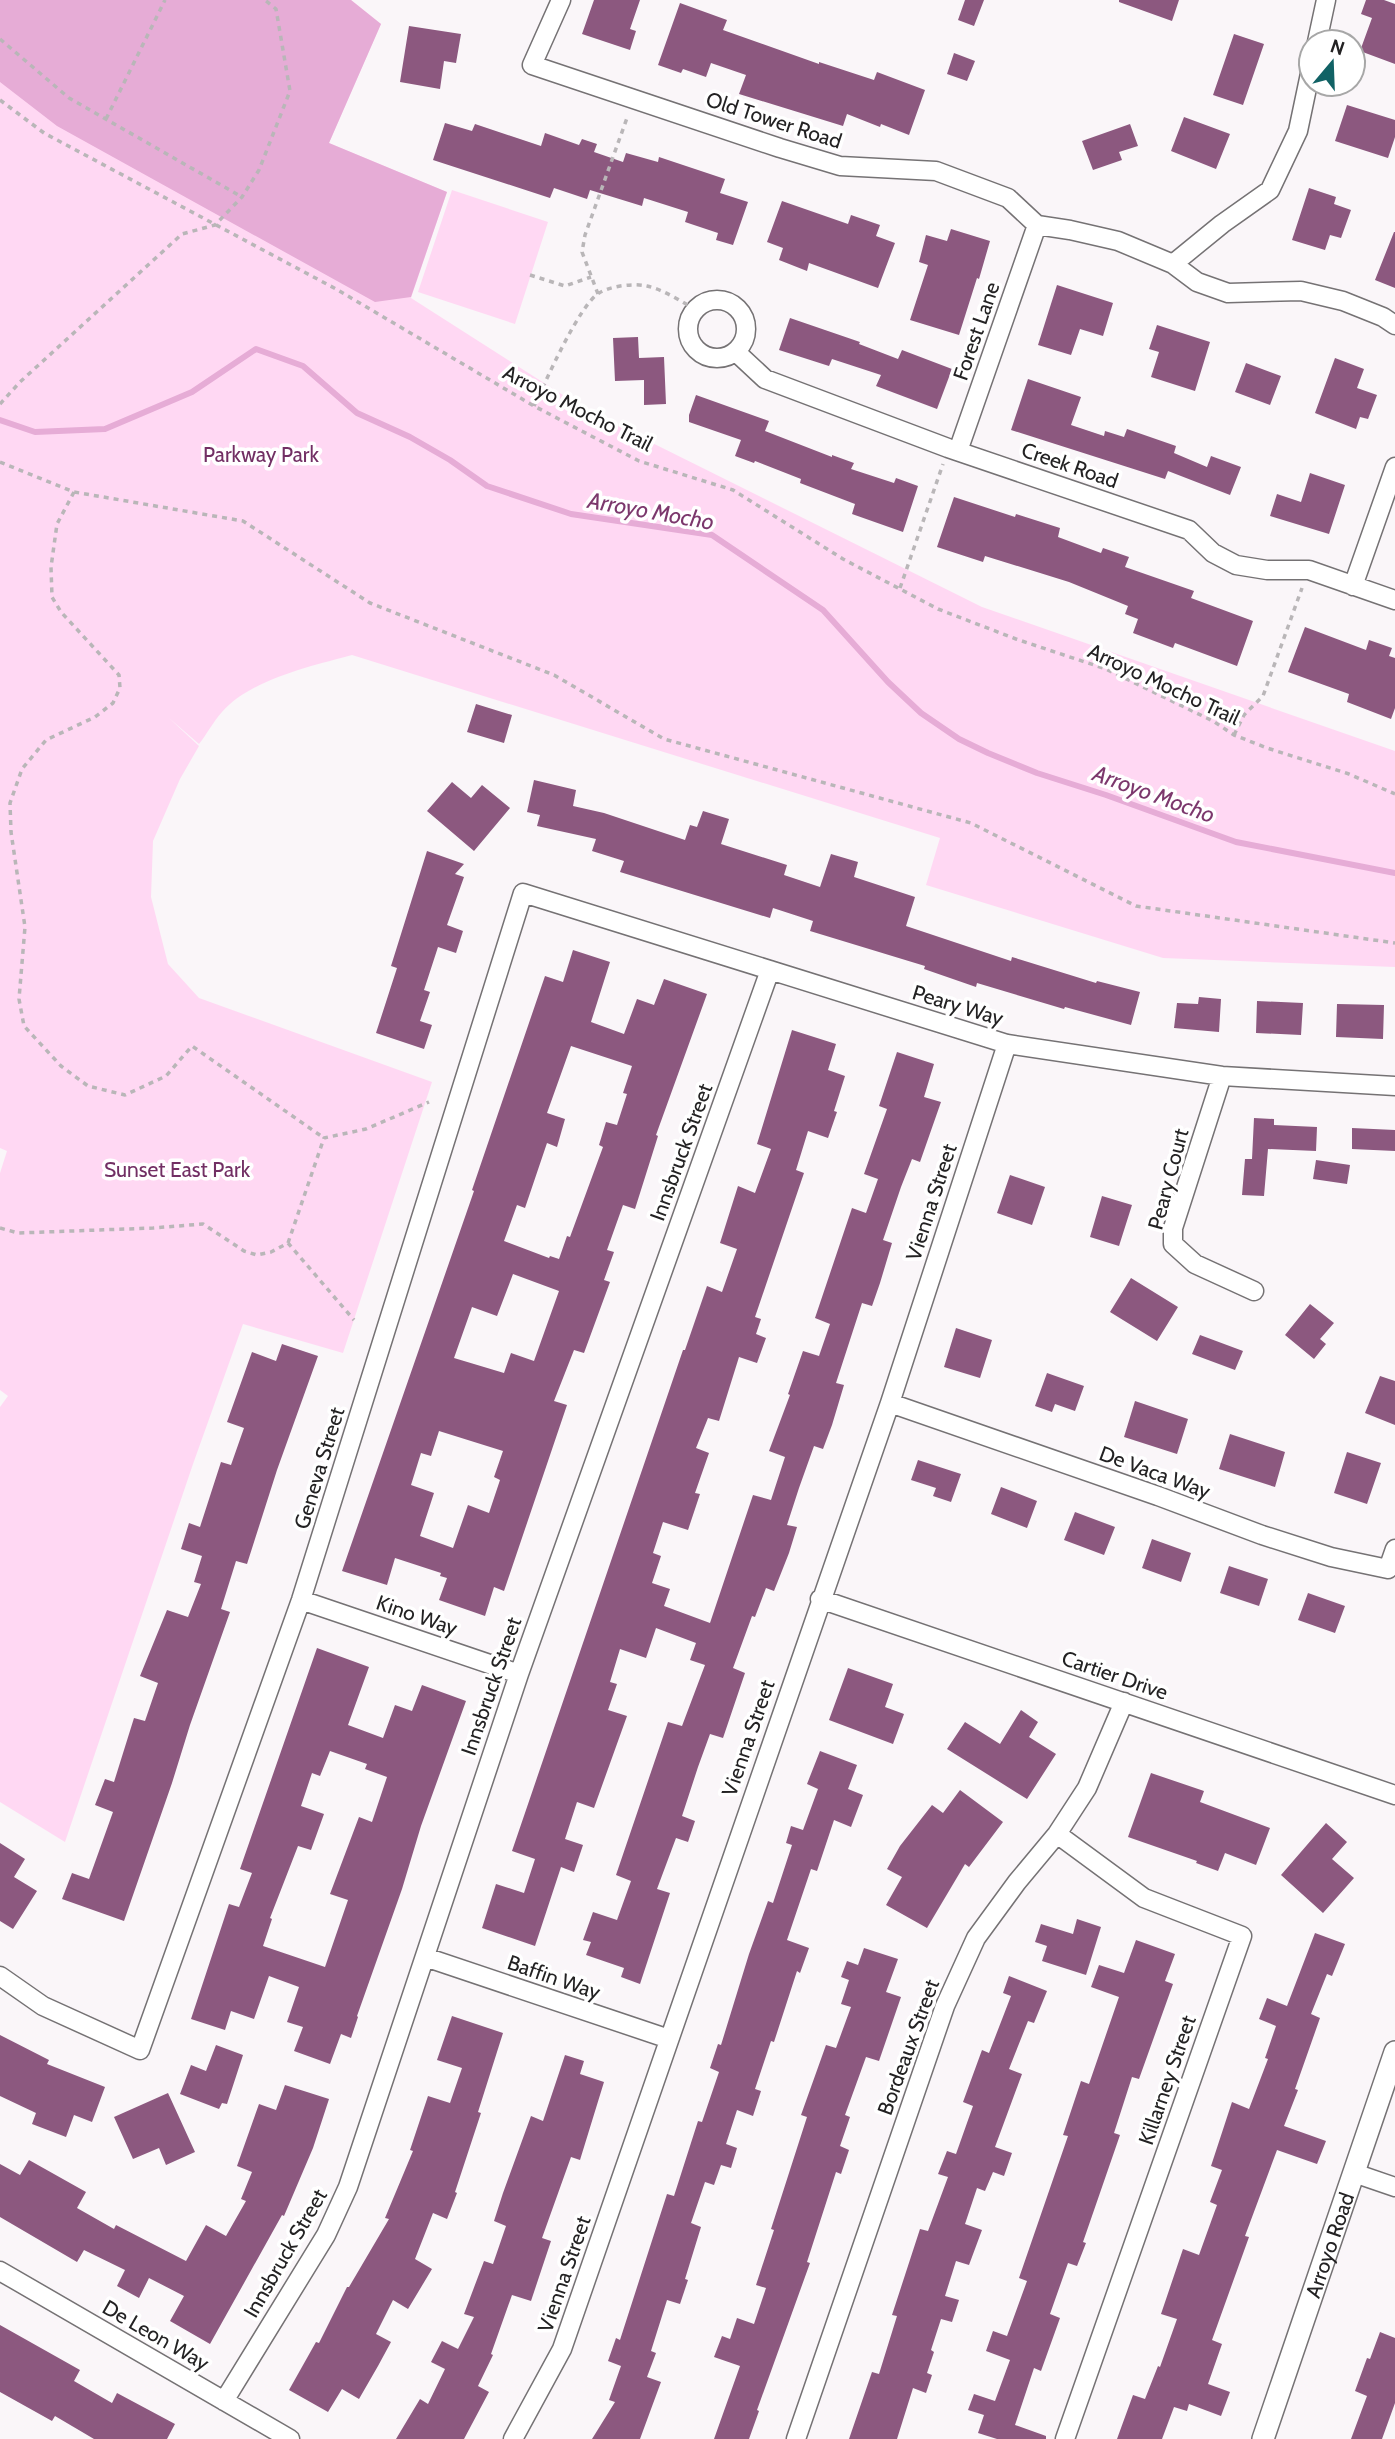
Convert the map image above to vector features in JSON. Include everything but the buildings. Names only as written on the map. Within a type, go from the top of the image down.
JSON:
[{"type":"street","name":"Old Tower Road","points":[[561,0],[532,65],[840,166],[936,171],[1008,198],[1037,225]]},
{"type":"street","points":[[1320,28],[1326,0]]},
{"type":"street","points":[[1173,264],[1270,190],[1298,131],[1305,98]]},
{"type":"street","points":[[1037,225],[1118,241],[1173,264],[1197,282],[1228,293],[1301,291],[1343,301],[1383,317],[1395,325]]},
{"type":"street","name":"Forest Lane","points":[[953,449],[1037,225]]},
{"type":"street","points":[[714,300],[737,308],[744,318],[746,331],[743,343],[736,352],[723,358],[709,358],[697,351],[689,340],[687,326],[696,310],[702,304],[714,300]]},
{"type":"street","name":"Creek Road","points":[[736,352],[765,379],[953,449],[1189,530],[1213,553],[1236,565],[1266,570],[1309,570],[1395,600]]},
{"type":"street","points":[[1353,586],[1395,467]]},
{"type":"street","name":"Peary Way","points":[[523,893],[1007,1044],[1222,1076],[1395,1086]]},
{"type":"street","name":"Geneva Street","points":[[0,1976],[43,2006],[140,2050],[301,1600],[523,893]]},
{"type":"street","name":"Innsbruck Street","points":[[224,2401],[326,2235],[348,2187],[519,1674],[770,970]]},
{"type":"street","name":"Vienna Street","points":[[513,2439],[562,2349],[890,1403],[1007,1044]]},
{"type":"street","name":"Peary Court","points":[[1222,1076],[1173,1228],[1172,1244],[1195,1264],[1254,1291]]},
{"type":"street","name":"De Vaca Way","points":[[890,1403],[1331,1557],[1388,1569],[1395,1549]]},
{"type":"street","name":"Cartier Drive","points":[[820,1599],[1395,1795]]},
{"type":"street","name":"Kino Way","points":[[301,1600],[519,1674]]},
{"type":"street","name":"Bordeaux Street","points":[[796,2439],[945,2006],[976,1938],[1057,1834],[1087,1788],[1124,1702]]},
{"type":"street","name":"Killarney Street","points":[[1057,1834],[1144,1898],[1242,1936],[1065,2439]]},
{"type":"street","name":"Baffin Way","points":[[425,1957],[668,2039]]},
{"type":"street","name":"Arroyo Road","points":[[1263,2439],[1395,2053]]},
{"type":"street","points":[[1354,2173],[1395,2187]]},
{"type":"street","name":"De Leon Way","points":[[0,2271],[290,2439]]},
{"type":"path","points":[[106,119],[166,0]]},
{"type":"path","points":[[0,404],[20,382],[182,234],[215,225],[242,197],[259,170],[290,91],[276,9],[265,0]]},
{"type":"path","points":[[0,39],[69,98],[242,197]]},
{"type":"path","points":[[598,294],[582,252],[585,235],[634,98]]},
{"type":"path","name":"Arroyo Mocho Trail","points":[[0,100],[44,133],[335,289],[534,406],[639,461],[733,490],[842,559],[951,614],[1106,670],[1213,721],[1234,734],[1267,748],[1349,774],[1395,794]]},
{"type":"path","points":[[530,275],[565,286],[591,277]]},
{"type":"path","points":[[534,406],[581,313],[598,294],[623,286],[646,286],[696,310]]},
{"type":"path","points":[[900,588],[953,449]]},
{"type":"path","points":[[0,463],[74,492],[243,521],[370,603],[554,675],[664,739],[971,823],[1136,906],[1395,943]]},
{"type":"path","points":[[74,492],[57,524],[51,567],[52,597],[61,612],[119,676],[121,688],[113,703],[95,717],[46,740],[22,769],[10,803],[11,832],[25,927],[19,999],[24,1026],[61,1066],[88,1086],[125,1095],[166,1076],[192,1046],[324,1138],[366,1129],[429,1101]]},
{"type":"path","points":[[1234,734],[1244,715],[1263,696],[1309,570]]},
{"type":"path","points":[[0,1227],[18,1233],[203,1224],[244,1251],[257,1255],[271,1252],[288,1243],[324,1138]]},
{"type":"path","points":[[288,1243],[354,1320]]},
{"type":"green space","name":"Parkway Park","points":[[0,0],[351,0],[381,24],[329,143],[447,192],[411,298],[588,411],[982,607],[1395,751],[1395,967],[1163,958],[926,885],[940,838],[352,655],[283,675],[249,691],[222,712],[199,744],[169,718],[199,746],[180,779],[153,841],[151,897],[168,964],[199,998],[432,1082],[343,1353],[243,1324],[65,1842],[0,1802],[0,1407],[8,1396],[0,1390],[0,1173],[7,1151],[0,1148]]},
{"type":"green space","points":[[452,190],[548,222],[515,324],[418,292]]},
{"type":"shaded area","points":[[0,0],[351,0],[381,24],[329,143],[447,192],[411,297],[375,302],[57,126],[0,82]]},
{"type":"waterway","name":"Arroyo Mocho","points":[[0,420],[35,432],[105,429],[192,392],[256,349],[303,366],[357,413],[410,437],[487,486],[571,514],[712,535],[823,610],[888,682],[921,713],[959,739],[988,753],[1037,773],[1236,842],[1395,873]]},
{"type":"park label","name":"Sunset East Park","points":[[177,1169]]}]
